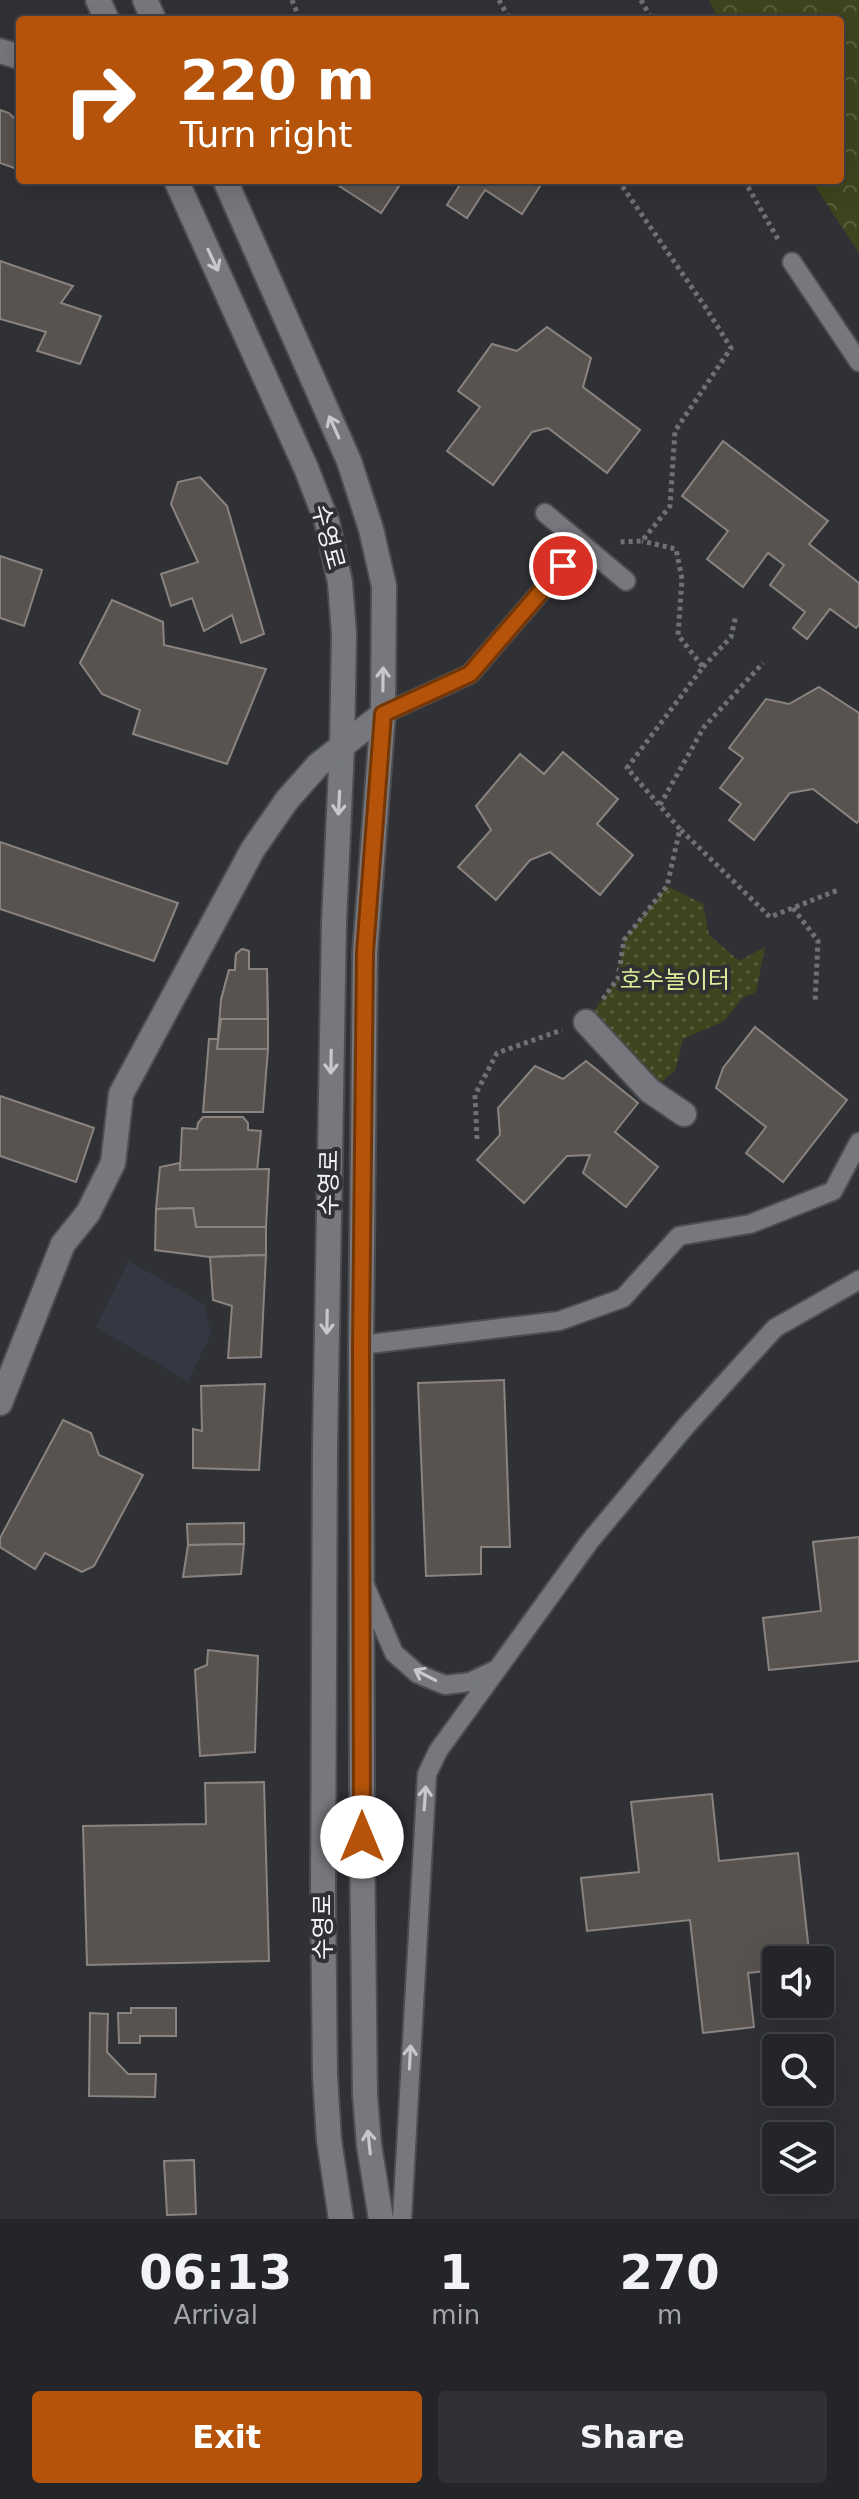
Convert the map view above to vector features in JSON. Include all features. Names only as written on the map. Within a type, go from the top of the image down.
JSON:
[{"type":"main road","name":"수영로","points":[[175,184],[269,383],[327,522],[335,551],[342,608],[342,746],[333,938],[325,1446],[323,1874],[325,2076],[329,2140],[341,2219]]},
{"type":"main road","name":"수영로","points":[[227,184],[349,461],[371,529],[384,586],[383,714],[365,952],[361,1345],[365,2095],[369,2145],[381,2219]]},
{"type":"main road","points":[[0,1403],[63,1244],[88,1213],[113,1163],[121,1094],[253,849],[287,800],[318,765],[383,714]]},
{"type":"main road","points":[[586,1022],[650,1091],[684,1114]]},
{"type":"lane","points":[[792,262],[859,362]]},
{"type":"lane","points":[[545,513],[626,581]]},
{"type":"lane","points":[[383,714],[470,674],[582,544]]},
{"type":"lane","points":[[361,1345],[559,1321],[623,1298],[679,1236],[750,1224],[833,1191],[859,1142]]},
{"type":"lane","points":[[402,2219],[427,1774],[438,1751],[590,1541],[686,1426],[775,1328],[859,1280]]},
{"type":"lane","points":[[362,1577],[394,1653],[418,1674],[445,1685],[470,1682],[498,1669]]},
{"type":"path","points":[[621,184],[731,348],[675,431],[670,506],[642,541]]},
{"type":"path","points":[[746,184],[792,262]]},
{"type":"path","points":[[582,544],[642,541],[676,549],[682,579],[678,635],[703,667]]},
{"type":"path","points":[[736,615],[731,637],[703,667],[627,768],[680,829],[770,917],[838,890]]},
{"type":"path","points":[[660,805],[704,727],[763,663]]},
{"type":"path","points":[[667,886],[680,829]]},
{"type":"path","points":[[793,908],[818,941],[815,1002]]},
{"type":"shaded area","points":[[129,1261],[204,1304],[211,1334],[188,1381],[96,1327]]},
{"type":"green space","points":[[709,0],[859,0],[859,253],[814,184],[844,184],[844,16],[717,16]]},
{"type":"green space","name":"호수놀이터","points":[[667,886],[703,904],[709,935],[739,961],[765,947],[756,992],[742,998],[724,1021],[683,1039],[675,1071],[650,1091],[586,1022],[618,978],[624,940]]},
{"type":"building","points":[[0,110],[16,120],[16,169],[0,163]]},
{"type":"building","points":[[336,184],[400,184],[381,213]]},
{"type":"building","points":[[460,184],[541,184],[522,214],[485,190],[467,218],[447,205]]},
{"type":"building","points":[[0,261],[73,286],[61,303],[101,316],[80,364],[37,351],[46,332],[0,319]]},
{"type":"building","points":[[547,327],[591,358],[583,387],[640,430],[607,473],[548,428],[532,432],[493,485],[447,451],[480,407],[458,391],[492,344],[517,351]]},
{"type":"building","points":[[723,441],[828,521],[809,544],[859,583],[859,625],[856,628],[830,609],[807,639],[793,628],[805,612],[770,585],[784,565],[768,553],[743,587],[707,559],[728,531],[682,496]]},
{"type":"building","points":[[200,477],[227,506],[264,634],[241,643],[232,615],[204,631],[192,598],[171,606],[161,574],[198,562],[171,504],[178,482]]},
{"type":"building","points":[[0,556],[42,570],[24,626],[0,618]]},
{"type":"building","points":[[112,600],[163,622],[164,645],[266,669],[227,764],[133,734],[140,710],[102,694],[80,663]]},
{"type":"building","points":[[819,687],[859,713],[859,820],[857,823],[813,789],[790,793],[754,840],[729,820],[741,804],[720,788],[743,758],[729,748],[766,699],[789,704]]},
{"type":"building","points":[[563,752],[618,799],[597,824],[633,855],[600,895],[550,852],[530,860],[496,900],[458,867],[491,830],[476,806],[520,754],[544,774]]},
{"type":"building","points":[[0,842],[178,903],[154,961],[0,909]]},
{"type":"building","points":[[242,949],[249,951],[249,969],[267,969],[268,1019],[221,1019],[221,1000],[229,970],[235,970],[236,954]]},
{"type":"building","points":[[242,949],[249,951],[249,969],[267,969],[268,1049],[217,1049],[221,1000],[229,970],[235,970],[236,954]]},
{"type":"building","points":[[221,1019],[268,1019],[268,1049],[217,1049]]},
{"type":"building","points":[[755,1027],[847,1100],[783,1182],[746,1153],[766,1127],[716,1088],[723,1068]]},
{"type":"building","points":[[209,1039],[218,1039],[217,1049],[268,1049],[263,1112],[203,1112]]},
{"type":"building","points":[[586,1061],[638,1103],[615,1132],[658,1167],[626,1207],[583,1173],[590,1155],[567,1156],[524,1203],[477,1160],[500,1135],[498,1108],[535,1066],[563,1079]]},
{"type":"building","points":[[0,1096],[94,1128],[76,1182],[0,1156]]},
{"type":"building","points":[[203,1117],[243,1117],[248,1123],[248,1130],[261,1131],[257,1171],[180,1170],[182,1128],[197,1129]]},
{"type":"building","points":[[180,1163],[180,1170],[269,1169],[266,1227],[196,1227],[193,1208],[156,1209],[160,1167]]},
{"type":"building","points":[[193,1208],[196,1227],[266,1227],[266,1255],[210,1257],[155,1250],[156,1209]]},
{"type":"building","points":[[266,1255],[261,1357],[228,1358],[232,1306],[213,1300],[210,1257]]},
{"type":"building","points":[[504,1380],[510,1547],[481,1547],[481,1574],[426,1576],[418,1383]]},
{"type":"building","points":[[265,1384],[259,1470],[193,1468],[193,1429],[202,1431],[201,1386]]},
{"type":"building","points":[[63,1420],[91,1433],[99,1455],[143,1475],[94,1566],[82,1572],[45,1553],[35,1569],[0,1547],[0,1538]]},
{"type":"building","points":[[244,1523],[244,1544],[188,1545],[187,1524]]},
{"type":"building","points":[[859,1537],[859,1661],[769,1670],[763,1618],[821,1611],[813,1542]]},
{"type":"building","points":[[244,1544],[241,1574],[183,1577],[188,1545]]},
{"type":"building","points":[[208,1650],[258,1656],[255,1752],[200,1756],[195,1670],[207,1665]]},
{"type":"building","points":[[264,1782],[269,1961],[87,1965],[83,1826],[206,1824],[205,1783]]},
{"type":"building","points":[[712,1794],[719,1861],[798,1853],[808,1946],[762,1946],[762,1972],[748,1973],[754,2027],[703,2033],[690,1920],[587,1931],[581,1878],[639,1872],[631,1802]]},
{"type":"building","points":[[131,2008],[176,2008],[176,2036],[140,2036],[140,2043],[119,2043],[118,2013],[131,2013]]},
{"type":"building","points":[[90,2013],[108,2014],[107,2052],[128,2074],[156,2074],[155,2097],[89,2096]]},
{"type":"building","points":[[194,2160],[196,2214],[167,2215],[164,2161]]},
{"type":"route","points":[[362,1837],[361,1345],[365,952],[383,714],[470,674],[563,566]]}]
